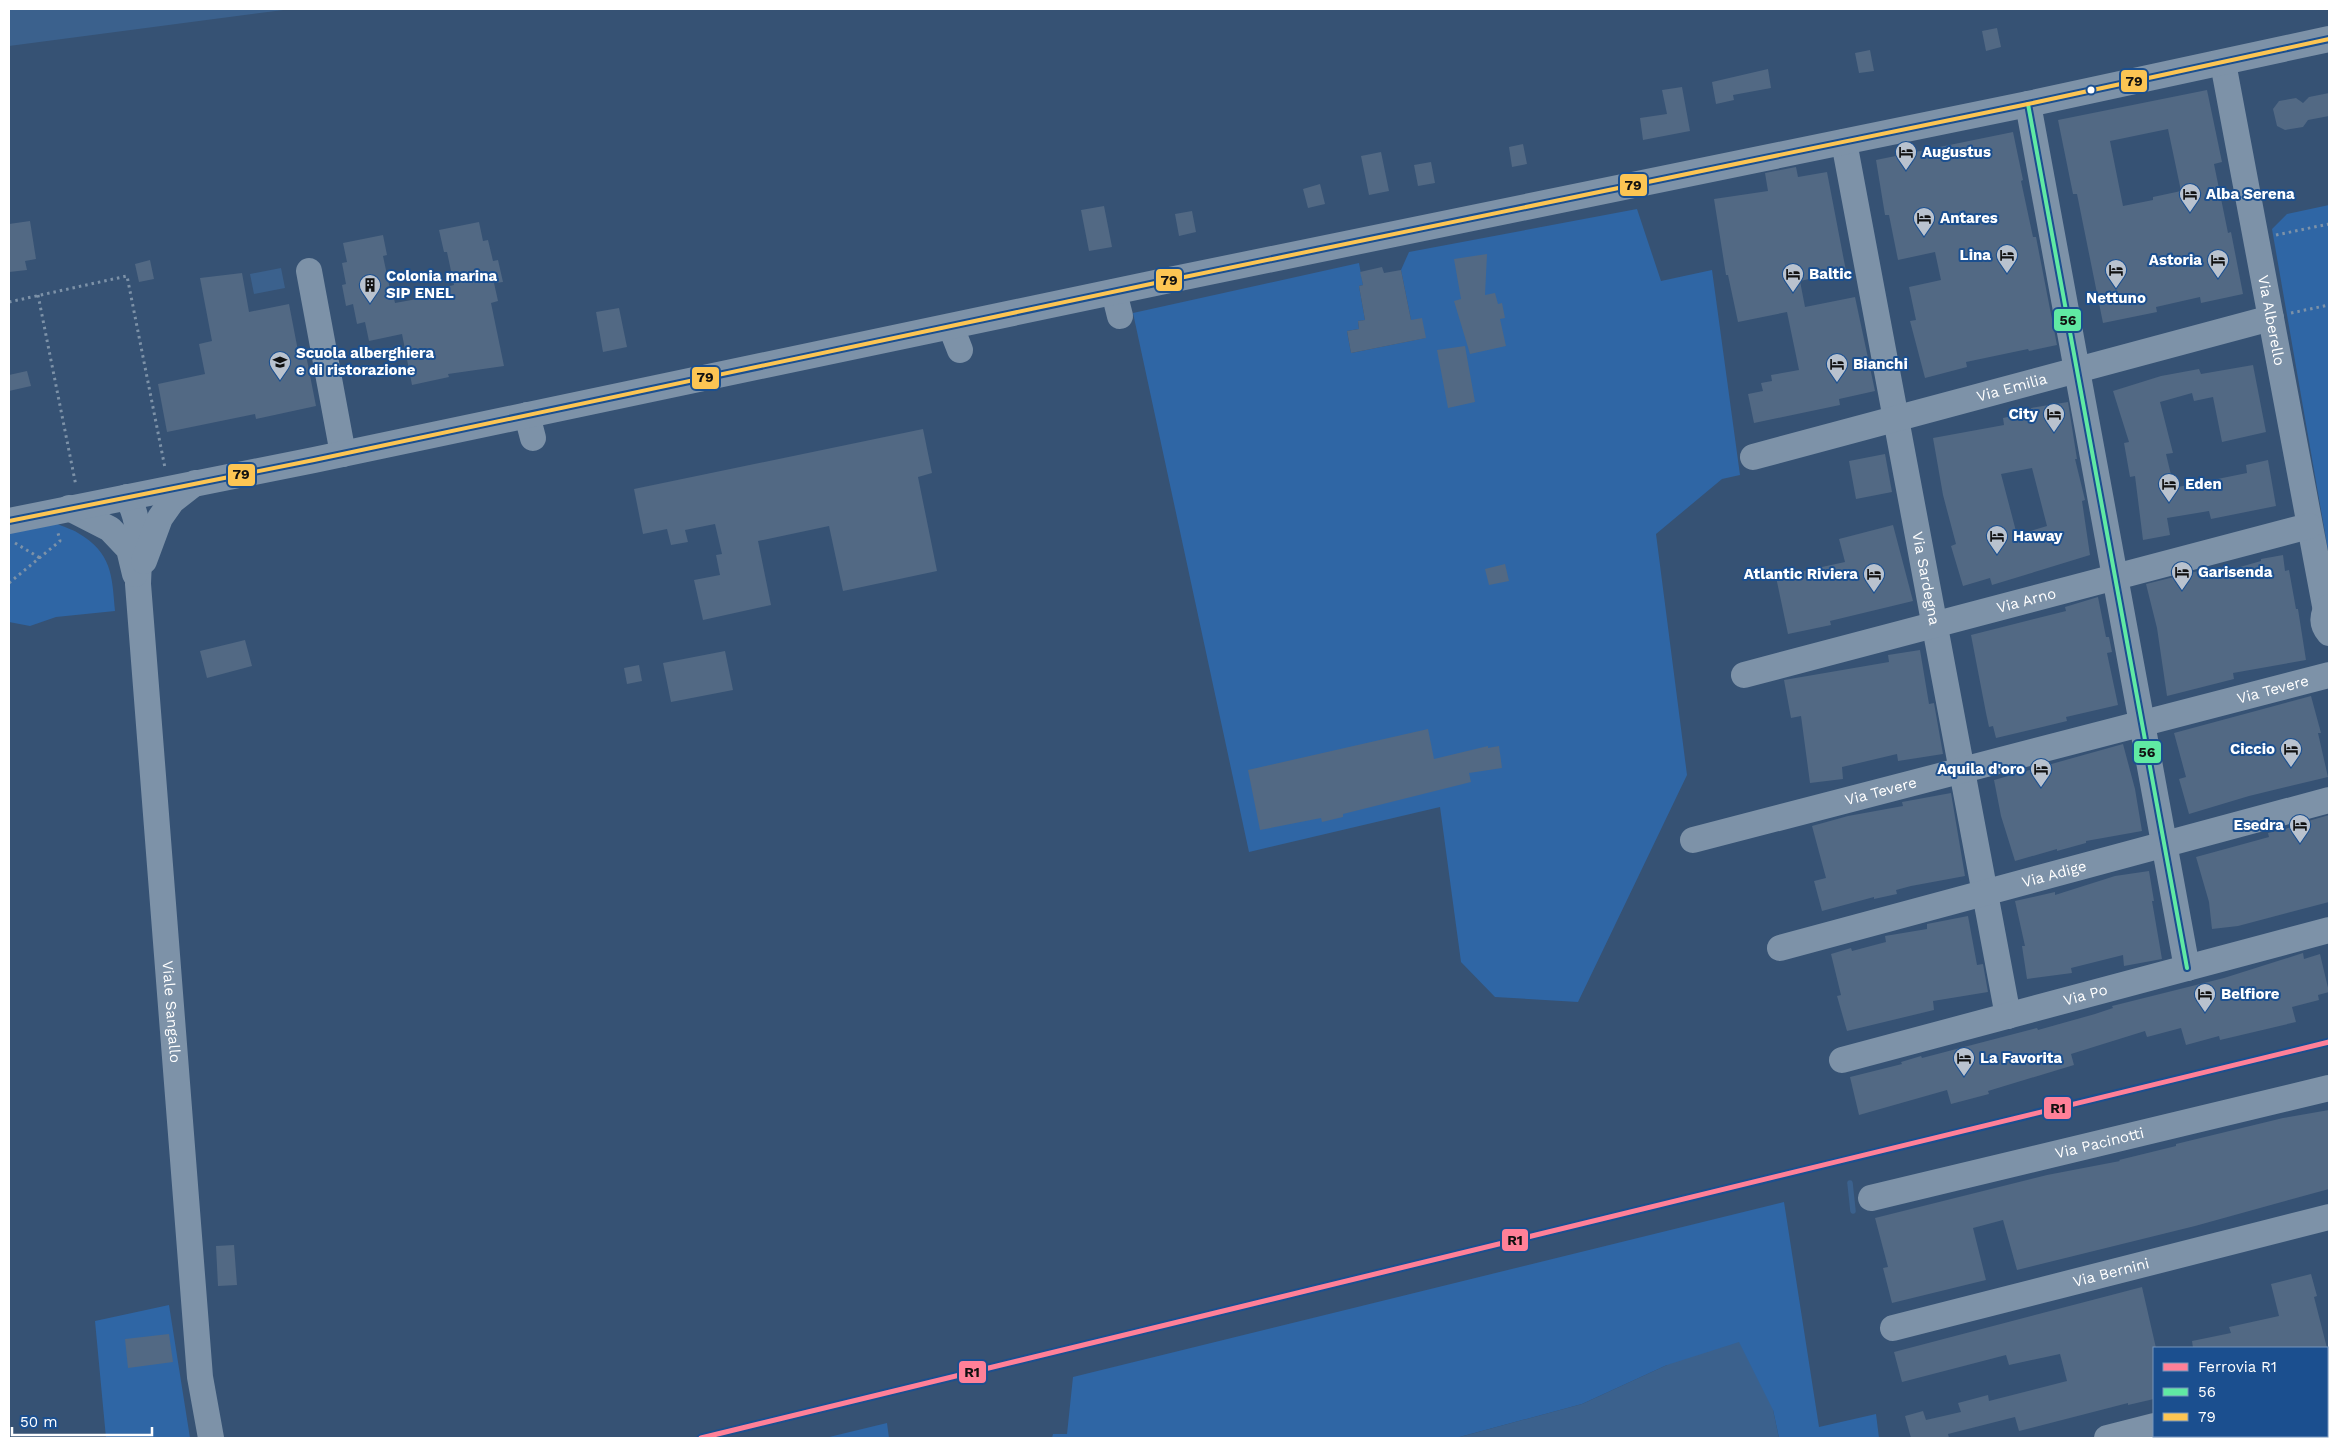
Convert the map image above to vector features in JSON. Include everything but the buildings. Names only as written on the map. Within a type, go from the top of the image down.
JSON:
[{"type":"street","points":[[9,521],[66,502],[127,497],[195,483],[318,471],[343,454],[530,426],[956,338],[1415,240],[1672,176],[2028,104],[2329,39]]},
{"type":"street","name":"Via Alberello","points":[[2223,63],[2309,526],[2327,605]]},
{"type":"street","points":[[2028,104],[2187,968]]},
{"type":"street","name":"Via Sardegna","points":[[1844,142],[2008,1016]]},
{"type":"street","points":[[309,271],[343,454]]},
{"type":"street","name":"Via Emilia","points":[[1753,457],[2271,318]]},
{"type":"street","name":"Viale Sangallo","points":[[138,584],[145,556],[160,518],[172,502],[195,483]]},
{"type":"street","name":"Viale Sangallo","points":[[127,497],[126,519],[138,584],[200,1377],[211,1438]]},
{"type":"street","name":"Viale Sangallo","points":[[66,502],[110,529],[128,549],[138,584]]},
{"type":"street","name":"Via Arno","points":[[1744,675],[2309,526]]},
{"type":"street","name":"Via Tevere","points":[[1693,840],[2329,675]]},
{"type":"street","name":"Via Adige","points":[[1780,948],[2329,800]]},
{"type":"street","name":"Via Po","points":[[1842,1060],[2329,930]]},
{"type":"street","name":"Via Pacinotti","points":[[1871,1198],[2329,1088]]},
{"type":"street","name":"Via Bernini","points":[[1893,1328],[2329,1217]]},
{"type":"street","points":[[2107,1438],[2153,1426]]},
{"type":"path","points":[[2256,239],[2329,224]]},
{"type":"path","points":[[9,302],[127,276],[165,468]]},
{"type":"path","points":[[9,582],[60,541],[66,502],[38,295]]},
{"type":"path","points":[[2271,318],[2329,305]]},
{"type":"path","points":[[9,540],[40,558]]},
{"type":"shaded area","points":[[9,9],[291,9],[9,46]]},
{"type":"shaded area","points":[[2329,205],[2329,556],[2272,229],[2287,214]]},
{"type":"shaded area","points":[[1637,209],[1661,281],[1712,270],[1740,475],[1722,479],[1656,534],[1687,775],[1578,1002],[1495,997],[1461,962],[1440,807],[1249,852],[1133,313],[1359,263],[1363,285],[1359,286],[1365,320],[1358,321],[1359,329],[1347,331],[1351,353],[1425,338],[1411,320],[1401,270],[1409,252]]},
{"type":"shaded area","points":[[281,268],[285,288],[254,294],[250,274]]},
{"type":"shaded area","points":[[56,523],[76,532],[89,541],[104,557],[111,576],[115,611],[56,617],[30,626],[9,622],[9,530]]},
{"type":"shaded area","points":[[1784,1202],[1819,1427],[1876,1414],[1879,1438],[1779,1438],[1773,1410],[1667,1365],[1582,1404],[1456,1438],[1052,1438],[1053,1434],[1067,1434],[1073,1377]]},
{"type":"shaded area","points":[[169,1305],[190,1438],[106,1438],[95,1321]]},
{"type":"shaded area","points":[[1739,1342],[1773,1410],[1779,1438],[1456,1438],[1582,1404],[1667,1365]]},
{"type":"shaded area","points":[[887,1423],[889,1438],[825,1438]]},
{"type":"waterway","points":[[1850,1183],[1853,1211]]},
{"type":"rail line","name":"R1","points":[[701,1438],[2329,1042]]},
{"type":"transit line","name":"79","points":[[9,521],[314,460],[1160,282],[2028,104],[2329,39]]},
{"type":"transit line","name":"56","points":[[2028,104],[2187,968]]},
{"type":"place","name":"Augustus","points":[[1906,171]]},
{"type":"place","name":"Alba Serena","points":[[2190,213]]},
{"type":"place","name":"Antares","points":[[1924,237]]},
{"type":"place","name":"Lina","points":[[2007,274]]},
{"type":"place","name":"Astoria","points":[[2218,279]]},
{"type":"place","name":"Nettuno","points":[[2116,289]]},
{"type":"place","name":"Baltic","points":[[1793,293]]},
{"type":"place","name":"Colonia marina SIP ENEL","points":[[370,304]]},
{"type":"place","name":"Scuola alberghiera e di ristorazione","points":[[280,381]]},
{"type":"place","name":"Bianchi","points":[[1837,383]]},
{"type":"place","name":"City","points":[[2054,433]]},
{"type":"place","name":"Eden","points":[[2169,503]]},
{"type":"place","name":"Haway","points":[[1997,555]]},
{"type":"place","name":"Garisenda","points":[[2182,591]]},
{"type":"place","name":"Atlantic Riviera","points":[[1874,593]]},
{"type":"place","name":"Ciccio","points":[[2291,768]]},
{"type":"place","name":"Aquila d'oro","points":[[2041,788]]},
{"type":"place","name":"Esedra","points":[[2300,844]]},
{"type":"place","name":"Belfiore","points":[[2205,1013]]},
{"type":"place","name":"La Favorita","points":[[1964,1077]]}]
